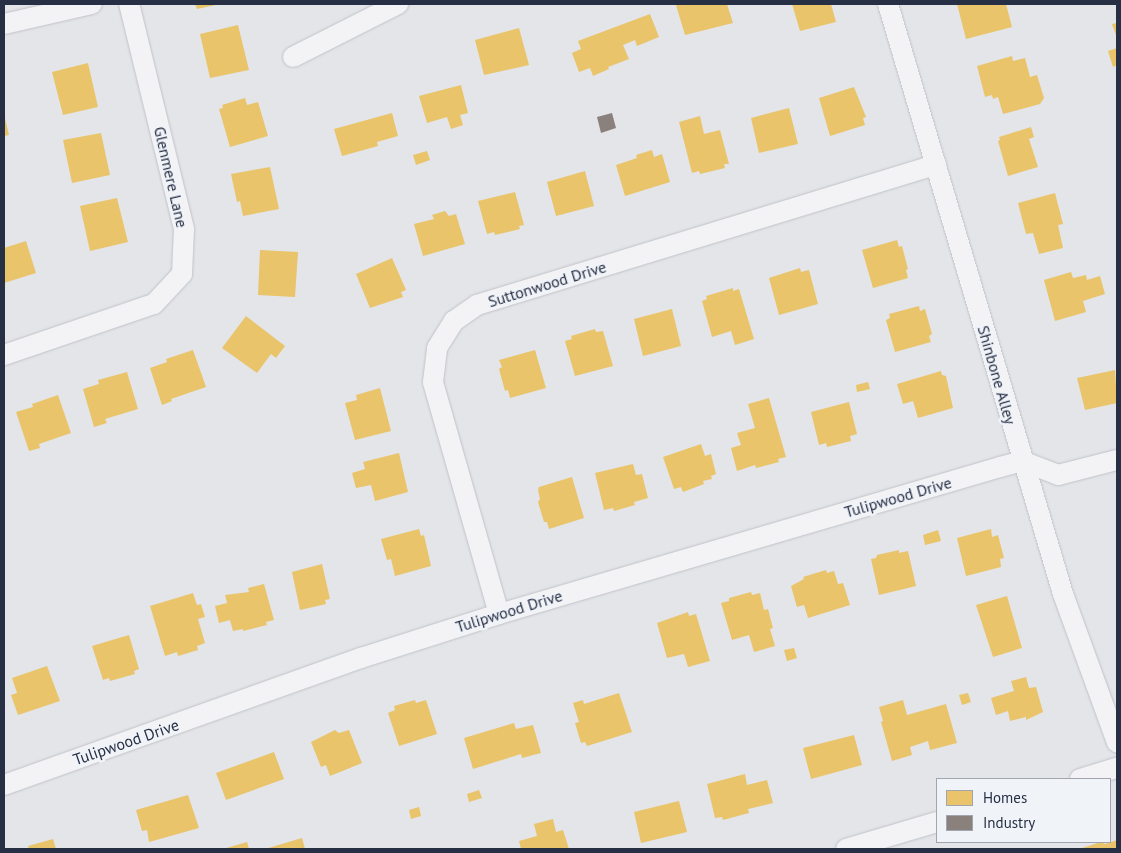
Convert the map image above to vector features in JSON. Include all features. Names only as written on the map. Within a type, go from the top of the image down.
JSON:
[{"type":"street","points":[[4,24],[92,4]]},
{"type":"street","name":"Glenmere Lane","points":[[4,355],[154,304],[182,274],[184,229],[129,4]]},
{"type":"street","points":[[293,57],[398,4]]},
{"type":"street","name":"Shinbone Alley","points":[[888,4],[1062,594],[1117,742]]},
{"type":"street","name":"Suttonwood Drive","points":[[499,614],[433,382],[438,348],[454,321],[477,305],[936,165]]},
{"type":"street","points":[[1022,461],[1058,475],[1117,460]]},
{"type":"street","name":"Tulipwood Drive","points":[[4,785],[361,658],[499,614],[1022,461]]},
{"type":"street","points":[[1083,778],[1117,768]]},
{"type":"street","points":[[846,849],[936,822]]},
{"type":"building: Homes","points":[[195,4],[216,4],[216,5],[197,9]]},
{"type":"building: Homes","points":[[727,4],[733,23],[685,35],[676,5]]},
{"type":"building: Homes","points":[[792,4],[831,4],[836,22],[800,31]]},
{"type":"building: Homes","points":[[957,4],[1006,4],[1012,27],[966,39]]},
{"type":"building: Homes","points":[[650,14],[659,37],[637,46],[635,40],[623,45],[629,59],[608,67],[609,69],[593,76],[590,68],[579,72],[572,53],[581,49],[578,41]]},
{"type":"building: Homes","points":[[1117,23],[1117,38],[1112,24]]},
{"type":"building: Homes","points":[[238,25],[249,70],[210,78],[200,34]]},
{"type":"building: Homes","points":[[519,28],[529,65],[484,75],[475,40]]},
{"type":"building: Homes","points":[[1117,48],[1117,65],[1113,67],[1108,51]]},
{"type":"building: Homes","points":[[1012,56],[1013,61],[1025,58],[1030,77],[1037,75],[1044,98],[1040,104],[1003,114],[998,97],[993,99],[992,95],[985,97],[977,66]]},
{"type":"building: Homes","points":[[88,63],[98,107],[63,115],[52,72]]},
{"type":"building: Homes","points":[[461,85],[468,113],[460,115],[463,125],[451,129],[447,117],[427,123],[419,96]]},
{"type":"building: Homes","points":[[854,87],[866,117],[863,118],[865,125],[830,136],[819,98]]},
{"type":"building: Homes","points":[[245,98],[247,105],[258,102],[268,136],[230,147],[219,109],[223,108],[222,105]]},
{"type":"building: Homes","points":[[789,108],[798,144],[759,153],[751,118]]},
{"type":"building: Homes","points":[[392,113],[398,136],[377,142],[378,146],[342,156],[334,129]]},
{"type":"building: Homes","points":[[4,114],[9,135],[4,136]]},
{"type":"building: Homes","points":[[700,116],[704,134],[720,130],[729,164],[724,164],[725,168],[700,174],[699,171],[692,173],[679,122]]},
{"type":"building: Homes","points":[[1031,127],[1034,137],[1029,139],[1038,167],[1008,176],[998,141],[1000,140],[999,137]]},
{"type":"building: Homes","points":[[101,133],[110,175],[72,183],[63,140]]},
{"type":"building: Homes","points":[[652,150],[654,157],[662,154],[670,182],[625,196],[616,165],[637,158],[636,155]]},
{"type":"building: Homes","points":[[427,151],[430,160],[416,165],[413,155]]},
{"type":"building: Homes","points":[[270,167],[279,209],[243,216],[240,201],[237,202],[231,174]]},
{"type":"building: Homes","points":[[585,171],[594,206],[556,216],[547,182]]},
{"type":"building: Homes","points":[[515,192],[524,225],[519,226],[520,229],[495,235],[494,232],[487,234],[478,201]]},
{"type":"building: Homes","points":[[1055,193],[1063,224],[1058,225],[1063,248],[1039,254],[1033,233],[1026,234],[1018,203]]},
{"type":"building: Homes","points":[[117,198],[128,242],[90,251],[80,206]]},
{"type":"building: Homes","points":[[445,211],[449,216],[456,214],[465,244],[423,256],[414,224],[434,219],[432,215]]},
{"type":"building: Homes","points":[[897,240],[899,247],[902,246],[908,269],[906,270],[908,278],[873,288],[862,250]]},
{"type":"building: Homes","points":[[26,241],[36,273],[4,283],[4,248]]},
{"type":"building: Homes","points":[[260,250],[298,252],[295,297],[258,295]]},
{"type":"building: Homes","points":[[392,258],[406,290],[401,292],[403,297],[370,308],[356,274]]},
{"type":"building: Homes","points":[[800,268],[801,272],[809,270],[818,304],[779,315],[769,278]]},
{"type":"building: Homes","points":[[1071,272],[1073,278],[1086,275],[1087,280],[1100,276],[1105,294],[1083,301],[1086,312],[1055,321],[1044,280]]},
{"type":"building: Homes","points":[[733,288],[733,291],[739,289],[754,339],[735,345],[731,331],[712,337],[702,301],[707,299],[706,296]]},
{"type":"building: Homes","points":[[919,306],[920,311],[925,309],[932,334],[929,336],[931,342],[895,352],[886,320],[890,318],[889,314]]},
{"type":"building: Homes","points":[[672,309],[681,346],[643,356],[634,319]]},
{"type":"building: Homes","points":[[246,316],[285,346],[276,358],[271,354],[257,373],[222,348]]},
{"type":"building: Homes","points":[[595,329],[596,332],[603,331],[613,366],[575,376],[565,341],[572,339],[571,336]]},
{"type":"building: Homes","points":[[193,350],[206,387],[171,399],[172,401],[162,405],[150,368],[167,362],[166,359]]},
{"type":"building: Homes","points":[[535,350],[546,388],[510,398],[508,390],[505,391],[499,369],[502,367],[499,360]]},
{"type":"building: Homes","points":[[1115,370],[1117,403],[1085,410],[1077,378]]},
{"type":"building: Homes","points":[[941,371],[942,375],[946,376],[953,408],[918,418],[913,401],[903,404],[897,384]]},
{"type":"building: Homes","points":[[127,372],[138,409],[105,419],[107,423],[94,427],[83,389],[99,384],[98,380]]},
{"type":"building: Homes","points":[[868,382],[870,389],[857,392],[856,385]]},
{"type":"building: Homes","points":[[380,388],[391,431],[355,440],[345,403],[357,400],[356,395]]},
{"type":"building: Homes","points":[[58,395],[71,433],[39,444],[40,448],[29,451],[16,412],[33,407],[32,404]]},
{"type":"building: Homes","points":[[769,398],[786,457],[778,459],[779,462],[756,468],[755,465],[737,471],[731,448],[741,445],[737,433],[755,428],[748,404]]},
{"type":"building: Homes","points":[[849,402],[857,434],[850,436],[851,441],[827,447],[826,443],[819,445],[811,412]]},
{"type":"building: Homes","points":[[701,444],[705,456],[711,454],[716,474],[711,476],[712,479],[703,481],[704,484],[683,492],[681,487],[674,489],[663,457]]},
{"type":"building: Homes","points":[[399,453],[408,492],[375,501],[371,485],[356,488],[352,473],[365,469],[363,462]]},
{"type":"building: Homes","points":[[633,464],[636,475],[642,474],[648,498],[634,502],[635,505],[614,511],[613,508],[604,510],[595,473]]},
{"type":"building: Homes","points":[[572,477],[584,518],[549,529],[547,522],[544,522],[538,502],[540,499],[539,487]]},
{"type":"building: Homes","points":[[419,529],[421,536],[424,535],[431,566],[395,576],[391,559],[387,560],[381,539]]},
{"type":"building: Homes","points":[[991,529],[992,537],[998,535],[1004,558],[1000,559],[1001,567],[966,576],[957,538]]},
{"type":"building: Homes","points":[[938,530],[941,541],[925,545],[923,535]]},
{"type":"building: Homes","points":[[899,550],[899,553],[908,551],[916,586],[879,595],[871,559],[876,558],[877,555]]},
{"type":"building: Homes","points":[[322,564],[330,599],[325,600],[326,604],[300,610],[292,572]]},
{"type":"building: Homes","points":[[826,570],[827,573],[834,571],[838,584],[843,583],[850,605],[808,618],[804,605],[797,607],[791,586],[804,579],[803,577]]},
{"type":"building: Homes","points":[[264,584],[274,620],[266,622],[267,625],[243,631],[243,629],[233,631],[230,620],[219,623],[215,606],[227,603],[225,595],[249,592],[248,588]]},
{"type":"building: Homes","points":[[751,592],[752,595],[760,593],[764,610],[768,609],[773,628],[770,629],[775,646],[754,652],[749,635],[732,640],[721,603],[729,601],[729,598]]},
{"type":"building: Homes","points":[[193,593],[197,605],[201,604],[205,617],[198,619],[205,643],[197,646],[198,650],[178,656],[177,652],[165,656],[150,606]]},
{"type":"building: Homes","points":[[1007,596],[1022,648],[993,657],[976,605]]},
{"type":"building: Homes","points":[[688,612],[689,616],[696,614],[710,661],[688,667],[684,654],[667,658],[657,623]]},
{"type":"building: Homes","points":[[129,635],[139,669],[134,671],[135,674],[110,681],[109,678],[103,680],[92,646]]},
{"type":"building: Homes","points":[[794,648],[797,658],[787,661],[784,650]]},
{"type":"building: Homes","points":[[47,666],[60,701],[18,715],[11,695],[17,693],[12,678]]},
{"type":"building: Homes","points":[[1026,677],[1029,688],[1036,687],[1043,712],[1026,720],[1026,717],[1010,721],[1008,711],[996,715],[991,698],[1014,691],[1011,681]]},
{"type":"building: Homes","points":[[619,693],[632,732],[587,746],[585,742],[581,743],[575,723],[579,722],[573,703],[583,700],[584,704]]},
{"type":"building: Homes","points":[[968,693],[971,702],[962,705],[959,695]]},
{"type":"building: Homes","points":[[415,700],[416,703],[426,700],[437,734],[399,746],[388,713],[395,710],[394,706]]},
{"type":"building: Homes","points":[[903,700],[907,715],[946,704],[957,743],[930,750],[928,741],[910,747],[912,755],[892,761],[881,722],[883,721],[879,707]]},
{"type":"building: Homes","points":[[514,723],[516,729],[533,725],[541,753],[522,758],[521,754],[473,769],[464,738]]},
{"type":"building: Homes","points":[[335,730],[339,733],[349,730],[362,763],[330,776],[326,765],[321,767],[311,742]]},
{"type":"building: Homes","points":[[854,735],[862,765],[811,779],[803,748]]},
{"type":"building: Homes","points":[[274,752],[284,779],[226,800],[216,773]]},
{"type":"building: Homes","points":[[745,774],[747,785],[767,780],[773,803],[748,809],[749,813],[723,820],[722,817],[715,818],[707,784]]},
{"type":"building: Homes","points":[[479,790],[482,798],[469,802],[467,794]]},
{"type":"building: Homes","points":[[188,795],[199,828],[149,842],[147,830],[142,831],[136,810]]},
{"type":"building: Homes","points":[[679,801],[687,832],[641,843],[634,812]]},
{"type":"building: Homes","points":[[419,807],[421,816],[411,819],[409,810]]},
{"type":"building: Homes","points":[[553,819],[556,832],[563,830],[569,849],[521,849],[519,841],[537,836],[534,824]]},
{"type":"building: Homes","points":[[302,838],[305,849],[265,849]]},
{"type":"building: Homes","points":[[53,839],[56,849],[29,849],[28,846]]},
{"type":"building: Homes","points":[[1117,840],[1117,849],[1079,849],[1098,843],[1105,844]]},
{"type":"building: Homes","points":[[247,842],[249,849],[223,849]]},
{"type":"building: Industry","points":[[612,113],[616,128],[601,133],[597,117]]}]
